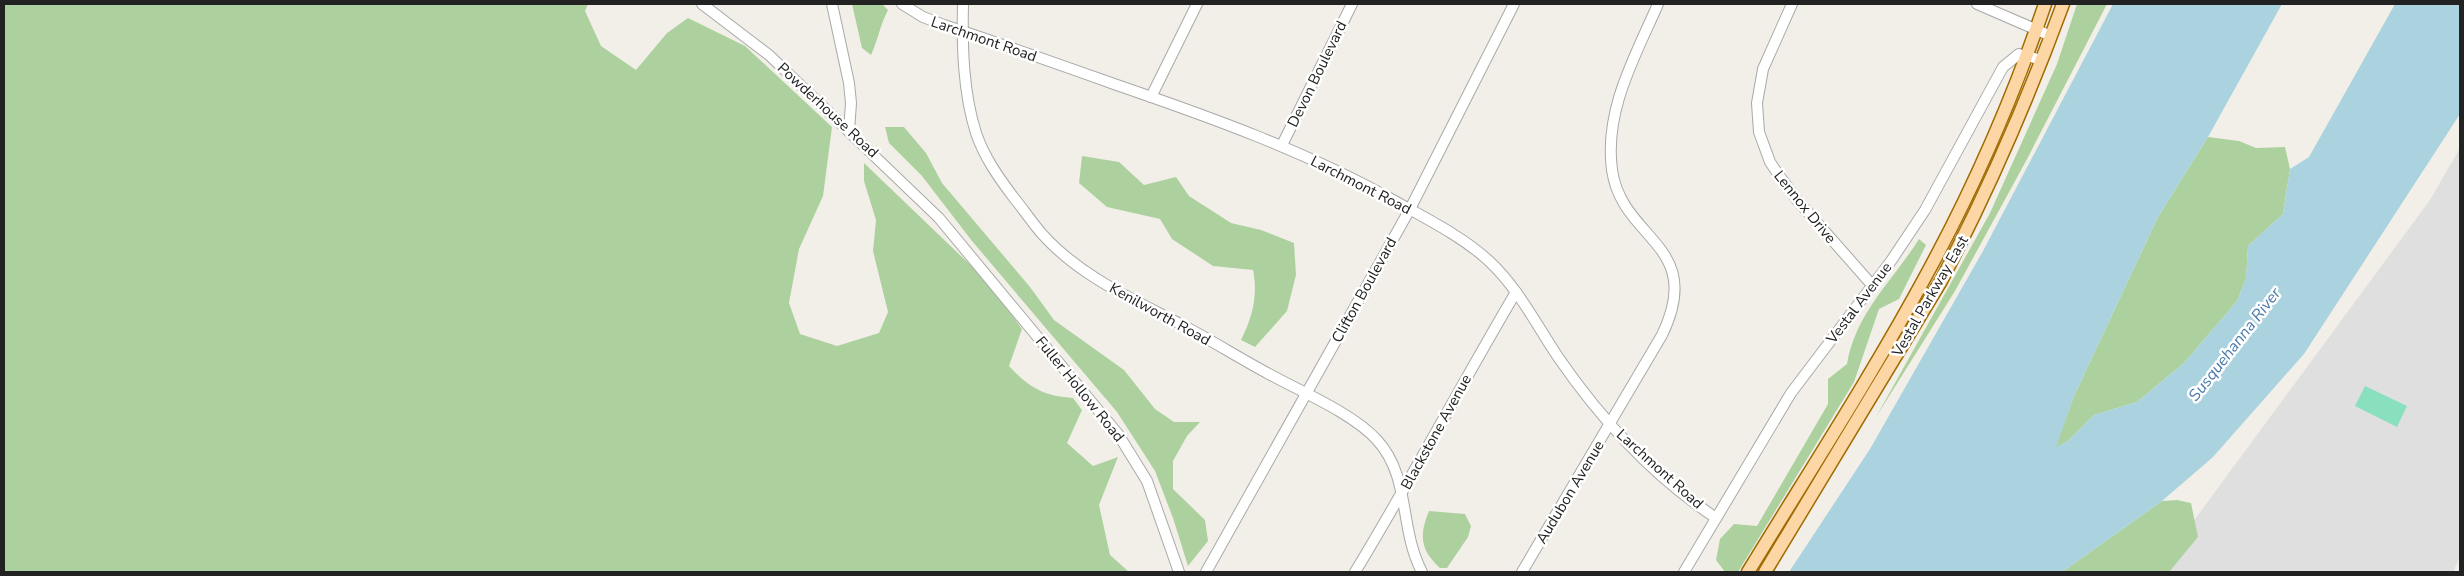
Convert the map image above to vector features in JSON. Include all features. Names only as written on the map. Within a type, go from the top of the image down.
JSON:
[{"type":"main road","name":"Vestal Parkway East","points":[[1748,572],[1867,378],[1929,270],[1982,163],[2027,55],[2045,4]]},
{"type":"main road","name":"Vestal Parkway East","points":[[1765,572],[1940,281],[1988,188],[2052,36],[2063,4]]},
{"type":"street","name":"Powderhouse Road","points":[[702,4],[769,55],[849,130],[946,226]]},
{"type":"street","points":[[832,4],[849,83],[851,103],[849,130]]},
{"type":"street","name":"Larchmont Road","points":[[902,4],[923,17],[962,32],[1151,97],[1282,145],[1344,173],[1410,209],[1480,253],[1516,292],[1558,357],[1610,424],[1643,457],[1699,507],[1716,518]]},
{"type":"street","name":"Kenilworth Road","points":[[963,4],[962,32],[969,97],[976,133],[986,157],[1005,186],[1044,236],[1079,267],[1116,291],[1306,394],[1344,416],[1377,440],[1394,465],[1400,482],[1409,541],[1422,572]]},
{"type":"street","points":[[1151,97],[1197,4]]},
{"type":"street","name":"Devon Boulevard","points":[[1282,145],[1352,4]]},
{"type":"street","name":"Clifton Boulevard","points":[[1206,572],[1410,209],[1514,4]]},
{"type":"street","name":"Audubon Avenue","points":[[1522,572],[1662,335],[1676,297],[1674,275],[1670,264],[1618,193],[1612,171],[1610,147],[1618,97],[1658,4]]},
{"type":"street","name":"Lennox Drive","points":[[1792,4],[1768,56],[1761,78],[1757,103],[1759,132],[1770,162],[1797,200],[1872,286]]},
{"type":"street","points":[[1977,4],[2052,36]]},
{"type":"street","name":"Vestal Avenue","points":[[1684,572],[1791,392],[1872,286],[1925,210],[1998,73],[2015,55],[2027,55]]},
{"type":"street","points":[[2027,55],[2042,60]]},
{"type":"street","name":"Fuller Hollow Road","points":[[946,226],[1118,434],[1146,481],[1179,572]]},
{"type":"street","name":"Blackstone Avenue","points":[[1355,572],[1516,292]]},
{"type":"shaded area","points":[[2460,148],[2460,557],[2453,572],[2156,572],[2430,200]]},
{"type":"green space","points":[[4,4],[588,4],[585,11],[601,46],[636,70],[667,33],[688,18],[745,46],[832,127],[823,196],[799,249],[789,303],[800,334],[837,346],[879,333],[888,312],[873,251],[876,220],[864,181],[864,163],[986,280],[1022,329],[1009,366],[1023,380],[1038,390],[1073,398],[1082,410],[1067,443],[1093,466],[1118,457],[1099,505],[1110,555],[1129,572],[4,572]]},
{"type":"green space","points":[[852,4],[882,4],[888,10],[871,55],[862,48]]},
{"type":"green space","points":[[2077,4],[2107,4],[2026,161],[1955,291],[1876,417],[1990,213],[2057,64]]},
{"type":"green space","points":[[885,127],[904,127],[926,153],[942,183],[1030,287],[1054,320],[1124,370],[1155,409],[1174,422],[1200,422],[1187,436],[1173,461],[1173,489],[1205,520],[1208,541],[1188,566],[1173,518],[1155,471],[1117,412],[972,241],[922,176],[889,143]]},
{"type":"green space","points":[[2208,137],[2239,141],[2256,148],[2285,147],[2290,169],[2283,214],[2248,246],[2246,279],[2237,301],[2185,362],[2137,402],[2094,415],[2068,441],[2055,448],[2074,396],[2158,217]]},
{"type":"green space","points":[[1082,156],[1119,162],[1144,185],[1176,177],[1189,196],[1231,223],[1261,230],[1294,243],[1296,275],[1287,311],[1255,347],[1241,340],[1249,322],[1255,297],[1253,270],[1213,266],[1172,239],[1160,219],[1107,207],[1079,183]]},
{"type":"green space","points":[[1919,239],[1926,245],[1899,299],[1879,309],[1854,382],[1738,572],[1725,572],[1716,560],[1720,539],[1734,524],[1757,526],[1828,404],[1828,379],[1847,364],[1858,329],[1867,313]]},
{"type":"green space","points":[[2365,386],[2407,406],[2397,427],[2355,406]]},
{"type":"green space","points":[[2177,500],[2191,503],[2198,537],[2169,572],[2062,572],[2162,501]]},
{"type":"green space","points":[[1429,511],[1465,514],[1471,526],[1468,537],[1447,568],[1440,568],[1433,561],[1428,555],[1423,542],[1424,528]]},
{"type":"water","name":"Susquehanna River","points":[[2113,4],[2282,4],[2208,137],[2158,217],[2074,396],[2056,447],[2068,441],[2094,415],[2137,402],[2185,362],[2237,301],[2246,279],[2248,246],[2283,214],[2290,169],[2309,157],[2395,4],[2460,4],[2460,114],[2304,354],[2213,457],[2162,501],[2062,572],[1789,572],[1870,449],[1983,251]]}]
